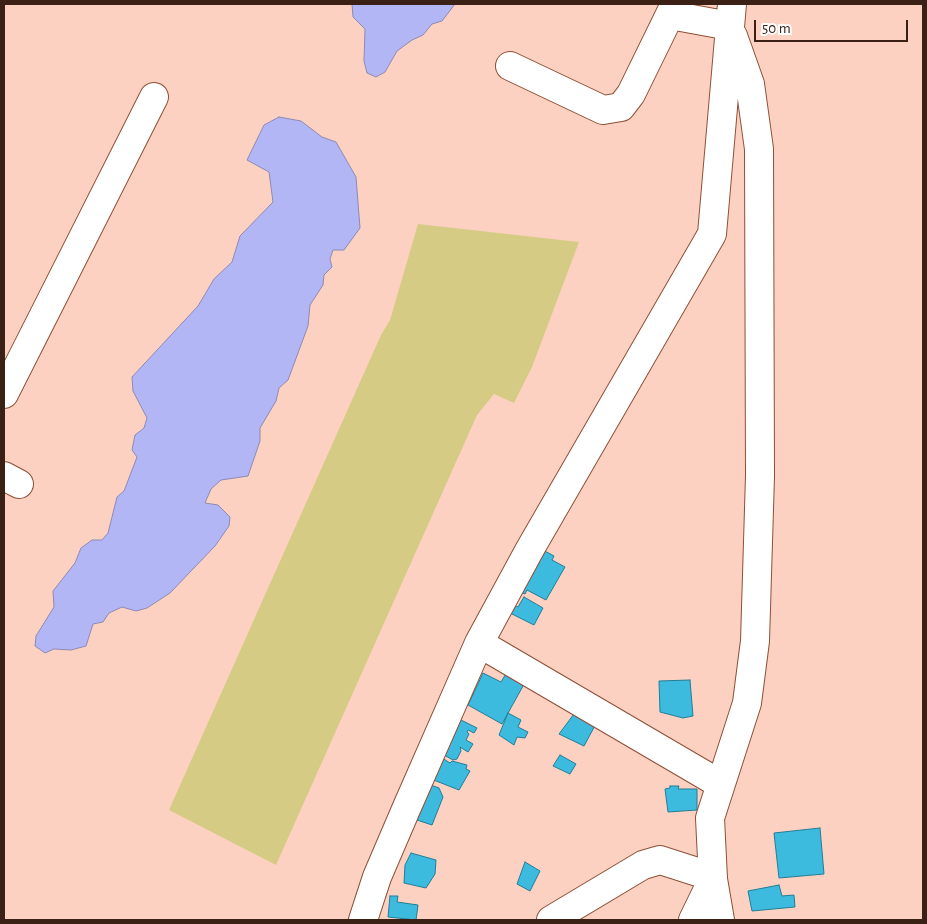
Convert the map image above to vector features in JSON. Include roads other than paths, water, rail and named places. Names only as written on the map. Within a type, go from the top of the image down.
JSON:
[{"type":"street","points":[[510,66],[603,110],[621,108],[631,94],[672,9],[731,15]]},
{"type":"street","points":[[720,920],[713,878],[710,818],[747,703],[755,641],[760,476],[759,149],[750,84],[731,15]]},
{"type":"street","points":[[362,920],[403,815],[478,643],[583,456],[712,234],[731,15]]},
{"type":"street","points":[[4,394],[154,97]]},
{"type":"street","points":[[719,151],[729,143],[745,142],[759,149]]},
{"type":"street","points":[[478,643],[720,784]]},
{"type":"street","points":[[551,920],[643,865],[660,860],[713,878]]},
{"type":"street","points":[[693,920],[713,878]]},
{"type":"water","points":[[352,4],[455,4],[442,21],[432,24],[423,35],[412,40],[397,51],[385,72],[376,77],[367,73],[364,61],[365,29],[353,17]]},
{"type":"water","points":[[279,117],[301,121],[322,137],[336,142],[356,177],[360,228],[344,250],[333,250],[330,259],[332,267],[324,275],[323,285],[310,305],[308,326],[288,380],[279,388],[276,401],[260,428],[260,441],[248,476],[221,480],[211,489],[205,503],[218,505],[230,517],[229,526],[215,546],[170,593],[147,608],[136,611],[122,607],[109,613],[103,622],[93,624],[86,646],[71,650],[54,649],[45,653],[35,646],[36,636],[54,607],[53,591],[75,563],[81,548],[92,540],[102,540],[108,533],[117,497],[124,491],[137,457],[132,450],[135,435],[144,428],[147,418],[133,391],[132,377],[198,306],[214,279],[232,262],[240,236],[273,202],[269,172],[247,160],[264,125]]}]
